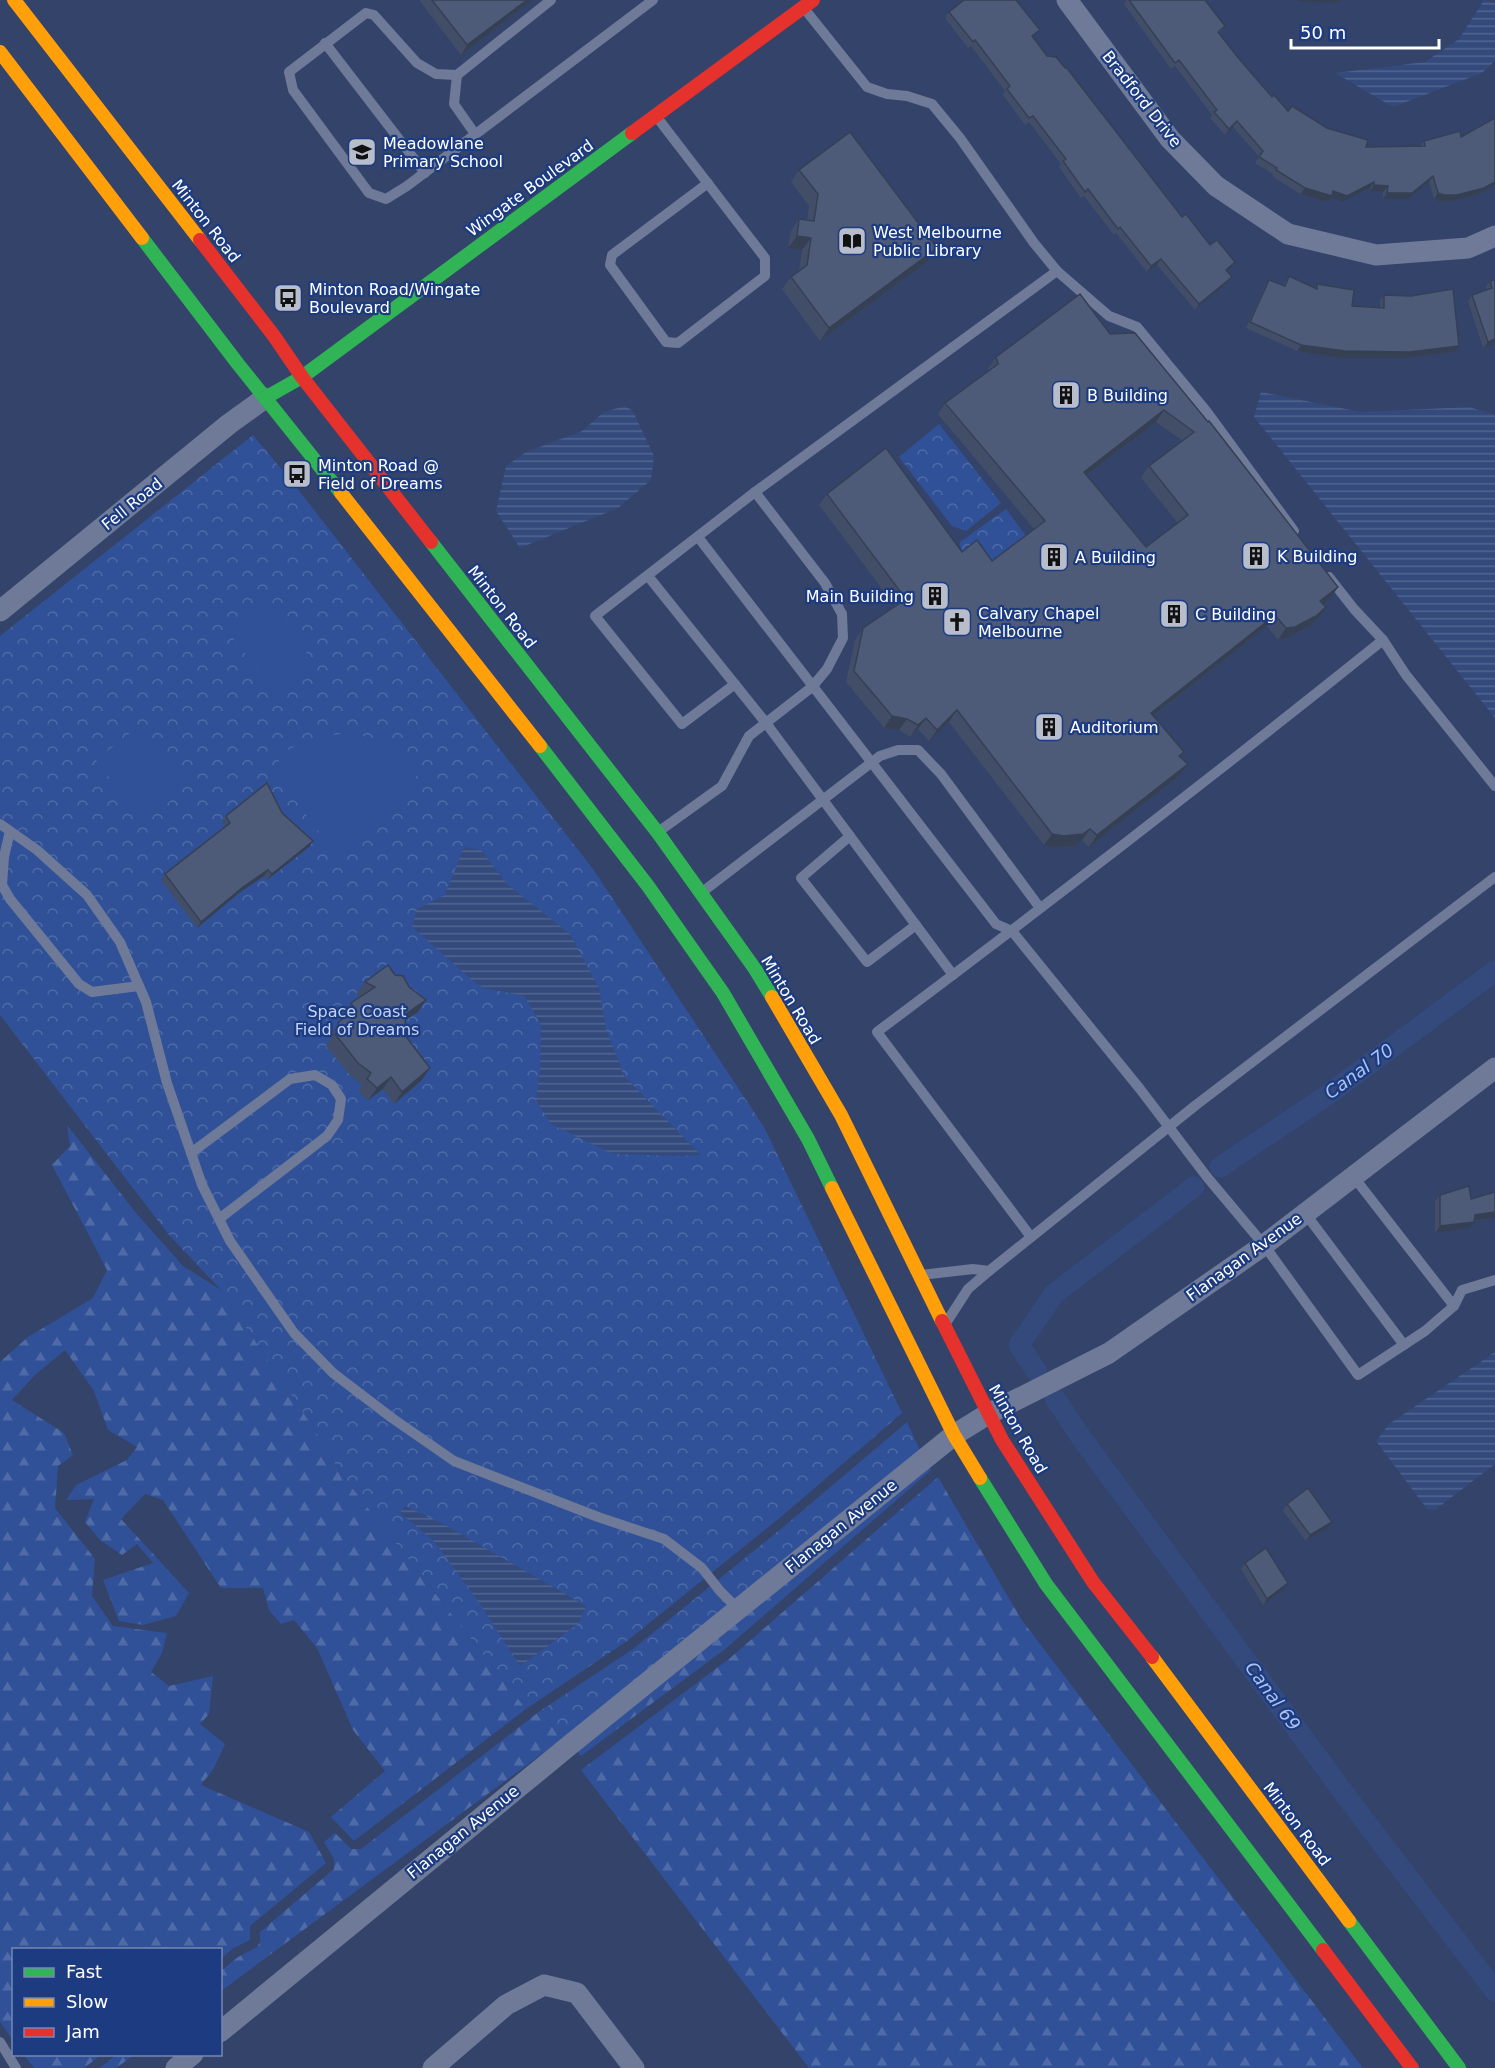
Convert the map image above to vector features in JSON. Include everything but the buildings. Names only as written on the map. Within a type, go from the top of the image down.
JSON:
[{"type":"main road","name":"Minton Road","points":[[14,0],[274,336],[302,377],[658,832],[755,969],[841,1115],[987,1414],[1093,1582],[1460,2068]]},
{"type":"main road","name":"Wingate Boulevard","points":[[265,398],[302,377],[808,4]]},
{"type":"main road","points":[[0,52],[265,398],[515,712],[648,886],[723,993],[808,1139],[954,1435],[1046,1584],[1412,2068]]},
{"type":"main road","points":[[648,886],[658,832]]},
{"type":"main road","points":[[648,886],[701,893]]},
{"type":"street","name":"Bradford Drive","points":[[1067,0],[1170,139],[1216,186],[1288,234],[1376,255],[1468,248],[1495,236]]},
{"type":"street","name":"Fell Road","points":[[0,611],[265,398]]},
{"type":"street","name":"Flanagan Avenue","points":[[222,2029],[954,1435],[987,1414],[1109,1353],[1264,1245],[1495,1070]]},
{"type":"street","points":[[433,2068],[506,2005],[544,1985],[576,1992],[634,2068]]},
{"type":"street","points":[[176,2068],[191,2056]]},
{"type":"lane","points":[[551,0],[457,75],[436,74],[417,63],[374,15],[366,14],[289,72],[293,90],[369,193],[386,199],[407,186],[653,0]]},
{"type":"lane","points":[[808,4],[867,87],[932,104],[960,138],[1034,243],[1057,271],[1109,316],[1137,327],[1207,412],[1298,536]]},
{"type":"lane","points":[[325,43],[425,172]]},
{"type":"lane","points":[[457,75],[454,105],[475,134]]},
{"type":"lane","points":[[656,116],[708,183],[765,258],[765,276],[678,343],[666,342],[610,266],[612,255],[708,183]]},
{"type":"lane","points":[[735,684],[682,724],[595,616],[755,492],[1057,271]]},
{"type":"lane","points":[[658,832],[722,786],[749,736],[812,687],[827,669],[843,638],[842,614],[825,583],[755,492]]},
{"type":"lane","points":[[698,537],[996,924],[1012,931],[1169,1126],[1207,1177],[1264,1245],[1358,1375],[1425,1331],[1454,1306],[1462,1290],[1495,1280]]},
{"type":"lane","points":[[1326,572],[1354,609],[1383,640],[1413,684],[1495,786]]},
{"type":"lane","points":[[648,576],[766,723],[953,975]]},
{"type":"lane","points":[[1031,1237],[877,1032],[1247,749],[1383,640]]},
{"type":"lane","points":[[701,893],[880,756],[898,750],[918,750],[941,774],[1040,908]]},
{"type":"lane","points":[[0,824],[36,850],[87,895],[120,942],[146,1002],[167,1083],[202,1185],[230,1240],[294,1332],[333,1373],[454,1461],[598,1517],[664,1539],[702,1568],[720,1592],[738,1609]]},
{"type":"lane","points":[[10,831],[4,857],[2,885],[10,899],[79,984],[92,992],[139,986]]},
{"type":"lane","points":[[850,836],[801,878],[867,962],[916,925]]},
{"type":"lane","points":[[944,1326],[968,1289],[989,1271],[1169,1126],[1495,877]]},
{"type":"lane","points":[[191,1154],[290,1079],[315,1075],[332,1085],[341,1099],[338,1120],[327,1136],[219,1219]]},
{"type":"lane","points":[[1353,1176],[1454,1306]]},
{"type":"lane","points":[[1305,1213],[1404,1345]]},
{"type":"lane","points":[[919,1276],[973,1269],[989,1271]]},
{"type":"lane","points":[[0,2042],[16,2068]]},
{"type":"green space","points":[[939,424],[1001,503],[966,531],[952,526],[899,457]]},
{"type":"green space","name":"Space Coast Field of Dreams","points":[[253,435],[297,488],[593,869],[764,1127],[902,1413],[782,1516],[627,1641],[526,1709],[340,1472],[315,1430],[221,1290],[169,1235],[0,1015],[0,636]]},
{"type":"green space","points":[[1006,509],[1026,536],[981,568],[964,554],[960,542]]},
{"type":"green space","points":[[266,601],[313,661],[274,693],[227,631]]},
{"type":"green space","points":[[139,726],[187,785],[144,822],[96,760]]},
{"type":"green space","points":[[354,733],[387,745],[419,772],[396,809],[386,814],[344,848],[329,845],[293,797],[277,756],[314,739]]},
{"type":"green space","points":[[67,1125],[136,1213],[183,1266],[221,1290],[315,1430],[340,1472],[526,1709],[354,1841],[331,1817],[385,1771],[353,1730],[317,1648],[294,1620],[281,1624],[269,1610],[263,1588],[221,1588],[163,1500],[145,1494],[121,1519],[189,1593],[176,1616],[143,1625],[119,1621],[103,1580],[153,1563],[137,1544],[122,1555],[100,1540],[85,1522],[94,1499],[66,1500],[76,1485],[127,1460],[137,1447],[108,1430],[94,1391],[65,1350],[35,1375],[12,1400],[64,1433],[73,1455],[58,1466],[55,1508],[95,1559],[92,1596],[113,1626],[167,1633],[162,1653],[151,1672],[169,1686],[213,1676],[209,1714],[200,1724],[225,1744],[214,1768],[201,1785],[309,1832],[326,1863],[250,1926],[250,1940],[232,1949],[222,1958],[222,1948],[12,1948],[12,2039],[0,2022],[0,1362],[28,1337],[93,1298],[107,1270],[52,1165],[70,1146]]},
{"type":"green space","points":[[907,1422],[922,1455],[562,1739],[540,1711],[633,1649],[788,1523]]},
{"type":"green space","points":[[922,1455],[931,1470],[724,1650],[581,1756],[570,1741]]},
{"type":"green space","points":[[938,1477],[1021,1619],[1363,2068],[809,2068],[581,1770],[730,1658]]},
{"type":"green space","points":[[540,1711],[562,1739],[222,1990],[222,1970],[238,1957],[257,1947],[260,1932],[334,1869],[334,1859],[324,1842],[335,1833],[351,1849],[361,1849]]},
{"type":"green space","points":[[25,2056],[100,2056],[84,2068],[34,2068]]},
{"type":"green space","points":[[115,2056],[133,2056],[116,2068],[100,2068]]},
{"type":"shaded area","points":[[1484,0],[1495,3],[1495,61],[1482,73],[1393,107],[1335,73],[1425,62],[1459,39]]},
{"type":"shaded area","points":[[1261,392],[1361,412],[1469,407],[1495,415],[1495,718],[1254,417]]},
{"type":"shaded area","points":[[625,406],[633,411],[654,456],[651,480],[618,508],[520,548],[496,511],[506,466],[526,452],[582,431],[604,412]]},
{"type":"shaded area","points":[[464,847],[481,850],[507,884],[570,934],[599,988],[606,1029],[624,1076],[701,1155],[612,1154],[551,1124],[536,1101],[540,1071],[541,1024],[524,996],[484,988],[474,982],[412,927],[417,909],[445,895]]},
{"type":"shaded area","points":[[1495,1352],[1495,1464],[1435,1510],[1427,1509],[1376,1441],[1389,1424]]},
{"type":"shaded area","points":[[405,1506],[447,1526],[586,1606],[578,1624],[520,1666],[478,1601],[433,1540],[400,1513]]},
{"type":"waterway","name":"Canal 70","points":[[1220,1167],[1326,1096],[1495,971]]},
{"type":"waterway","name":"Canal 70","points":[[1037,1372],[1019,1345],[1054,1294],[1194,1187]]},
{"type":"waterway","name":"Canal 69","points":[[1055,1398],[1080,1436],[1361,1816],[1495,1991]]},
{"type":"traffic: fast","points":[[265,398],[302,377],[632,133]]},
{"type":"traffic: fast","points":[[142,238],[238,364],[341,493]]},
{"type":"traffic: fast","points":[[431,542],[658,833],[755,969],[772,997]]},
{"type":"traffic: fast","points":[[540,746],[648,886],[723,993],[808,1139],[832,1188]]},
{"type":"traffic: fast","points":[[980,1478],[1046,1584],[1323,1950]]},
{"type":"traffic: fast","points":[[1349,1921],[1459,2068]]},
{"type":"traffic: slow","points":[[14,0],[200,240]]},
{"type":"traffic: slow","points":[[0,52],[142,238]]},
{"type":"traffic: slow","points":[[341,493],[540,746]]},
{"type":"traffic: slow","points":[[772,997],[841,1115],[942,1321]]},
{"type":"traffic: slow","points":[[832,1188],[954,1435],[980,1478]]},
{"type":"traffic: slow","points":[[1152,1657],[1349,1921]]},
{"type":"traffic: jam","points":[[632,133],[813,0]]},
{"type":"traffic: jam","points":[[200,240],[274,336],[302,377],[431,542]]},
{"type":"traffic: jam","points":[[942,1321],[1002,1440],[1093,1582],[1152,1657]]},
{"type":"traffic: jam","points":[[1323,1950],[1412,2068]]},
{"type":"place","name":"Meadowlane Primary School","points":[[362,152]]},
{"type":"place","name":"West Melbourne Public Library","points":[[852,241]]},
{"type":"place","name":"Minton Road/Wingate Boulevard","points":[[288,298]]},
{"type":"place","name":"B Building","points":[[1066,395]]},
{"type":"place","name":"Minton Road @ Field of Dreams","points":[[297,474]]},
{"type":"place","name":"K Building","points":[[1256,556]]},
{"type":"place","name":"A Building","points":[[1054,557]]},
{"type":"place","name":"Main Building","points":[[935,596]]},
{"type":"place","name":"C Building","points":[[1174,614]]},
{"type":"place","name":"Calvary Chapel Melbourne","points":[[957,622]]},
{"type":"place","name":"Auditorium","points":[[1049,727]]}]
